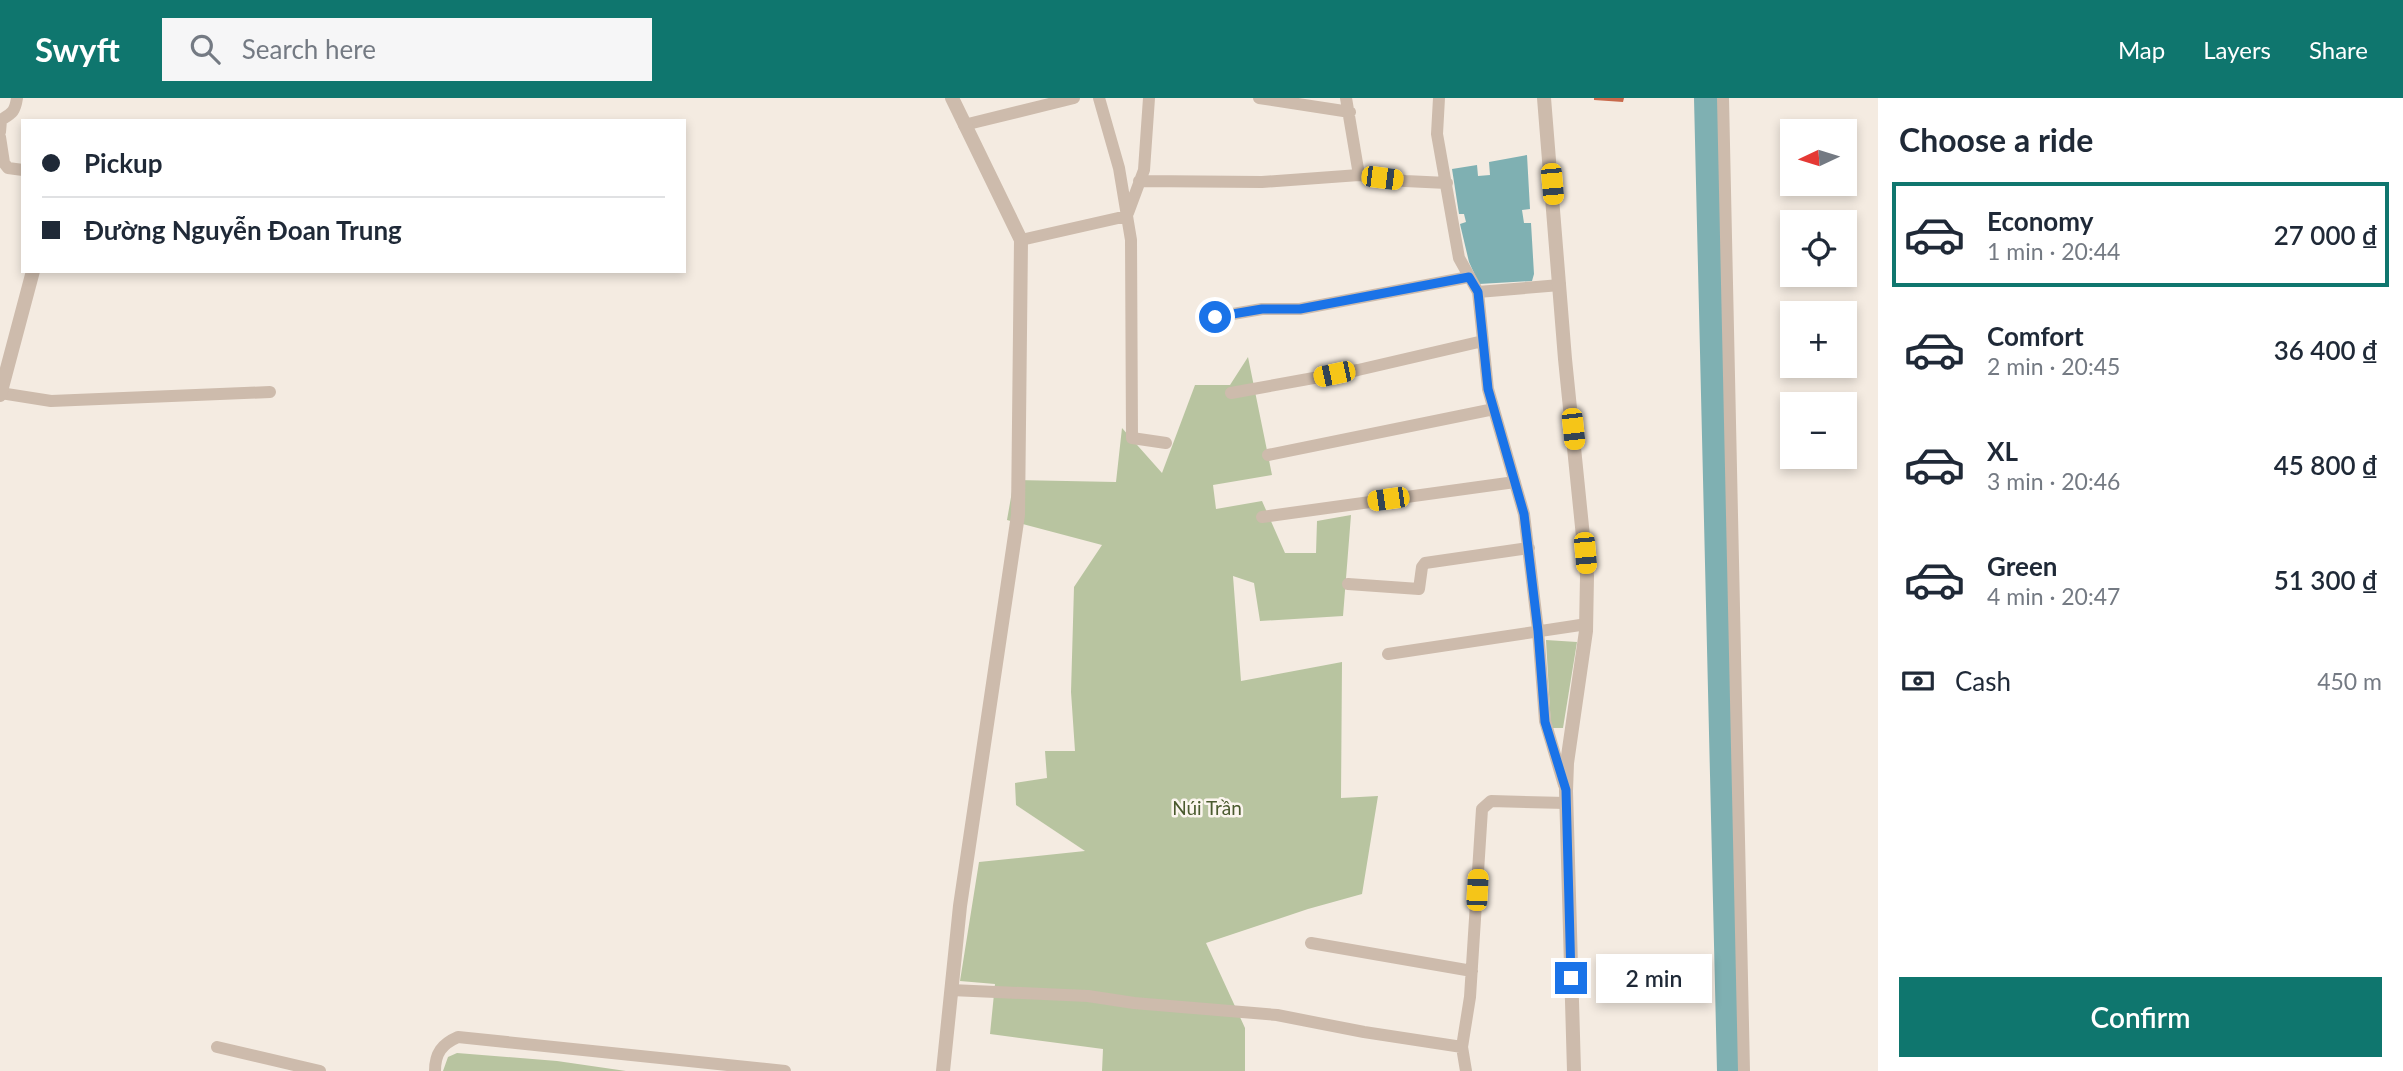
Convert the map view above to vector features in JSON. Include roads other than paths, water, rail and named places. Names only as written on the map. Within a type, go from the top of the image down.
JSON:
[{"type":"street","points":[[17,98],[16,110],[11,116],[1,120],[0,134],[4,163],[8,168],[21,170]]},
{"type":"street","points":[[943,1071],[960,906],[1018,515],[1021,240],[952,98]]},
{"type":"street","points":[[964,125],[1074,98]]},
{"type":"street","points":[[1099,98],[1119,168],[1131,240],[1132,438],[1166,443]]},
{"type":"street","points":[[1127,216],[1144,170],[1149,98]]},
{"type":"street","points":[[1259,98],[1350,112]]},
{"type":"street","points":[[1346,98],[1359,175]]},
{"type":"street","points":[[1439,98],[1437,134],[1459,258],[1478,292],[1488,389],[1524,514],[1538,631],[1545,722],[1566,797]]},
{"type":"street","points":[[1544,98],[1587,576],[1587,624],[1567,763],[1566,797],[1574,1071]]},
{"type":"street","points":[[1723,98],[1744,1071]]},
{"type":"street","points":[[1139,181],[1262,182],[1359,175],[1447,183]]},
{"type":"street","points":[[1021,240],[1127,216]]},
{"type":"street","points":[[32,273],[0,394],[51,401],[270,392]]},
{"type":"street","points":[[1215,317],[1262,309],[1300,309],[1469,277]]},
{"type":"street","points":[[1478,292],[1560,285]]},
{"type":"street","points":[[1231,393],[1346,372],[1483,341]]},
{"type":"street","points":[[1268,455],[1494,409]]},
{"type":"street","points":[[1262,517],[1515,481]]},
{"type":"street","points":[[1348,583],[1419,589],[1425,563],[1529,548]]},
{"type":"street","points":[[1388,654],[1587,624]]},
{"type":"street","points":[[1466,1071],[1462,1048],[1472,971],[1482,809],[1490,801],[1566,797]]},
{"type":"street","points":[[1311,943],[1472,971]]},
{"type":"street","points":[[951,990],[1088,996],[1134,1003],[1277,1015],[1462,1048]]},
{"type":"street","points":[[435,1071],[439,1051],[447,1041],[458,1037],[785,1071]]},
{"type":"street","points":[[217,1047],[320,1071]]},
{"type":"water","points":[[1527,155],[1530,209],[1522,210],[1524,223],[1531,223],[1534,274],[1532,281],[1479,284],[1469,262],[1460,224],[1466,222],[1464,214],[1459,214],[1452,169],[1477,165],[1478,176],[1490,175],[1489,162]]},
{"type":"waterway","points":[[1707,98],[1730,1071]]},
{"type":"park label","name":"Núi Trần","points":[[1207,807]]}]
